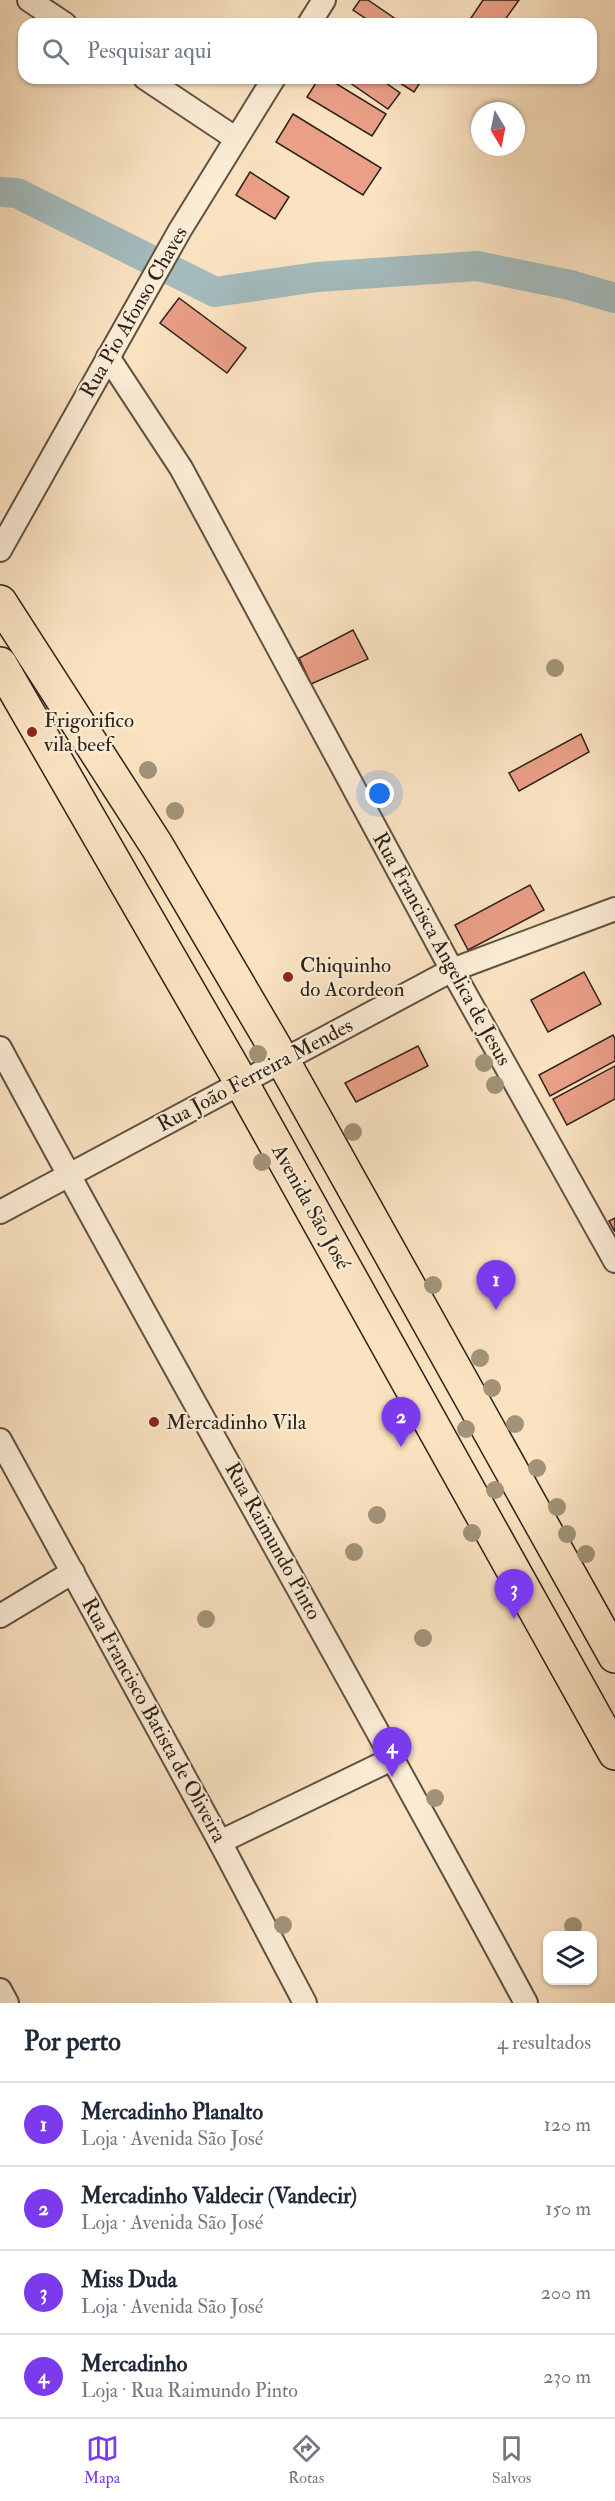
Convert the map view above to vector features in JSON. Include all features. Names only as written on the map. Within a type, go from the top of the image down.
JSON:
[{"type":"main road","points":[[0,603],[158,846],[284,1061],[615,1656]]},
{"type":"main road","name":"Avenida São José","points":[[0,664],[605,1713],[614,1748]]},
{"type":"street","points":[[29,0],[56,18]]},
{"type":"street","points":[[312,18],[322,1]]},
{"type":"street","points":[[154,84],[235,138]]},
{"type":"street","name":"Rua Pio Afonso Chaves","points":[[0,550],[180,230],[270,84]]},
{"type":"street","name":"Rua Francisca Angelica de Jesus","points":[[108,357],[181,468],[452,970],[615,1261]]},
{"type":"street","name":"Rua João Ferreira Mendes","points":[[0,1212],[452,970],[615,909]]},
{"type":"street","name":"Rua Raimundo Pinto","points":[[0,1048],[394,1758],[526,2003]]},
{"type":"street","name":"Rua Francisco Batista de Oliveira","points":[[0,1440],[220,1842],[305,2003]]},
{"type":"street","points":[[0,1616],[73,1572]]},
{"type":"street","points":[[220,1842],[394,1758]]},
{"type":"street","points":[[0,1990],[7,2003]]},
{"type":"building","points":[[360,0],[368,0],[394,18],[365,18],[353,10]]},
{"type":"building","points":[[483,0],[519,0],[506,18],[471,18]]},
{"type":"building","points":[[315,84],[337,84],[386,114],[372,136],[307,97]]},
{"type":"building","points":[[352,84],[387,84],[400,93],[388,109]]},
{"type":"building","points":[[401,84],[419,84],[414,92]]},
{"type":"building","points":[[293,114],[381,168],[363,195],[276,142]]},
{"type":"building","points":[[250,172],[289,197],[275,219],[236,195]]},
{"type":"building","points":[[179,298],[246,348],[227,373],[160,323]]},
{"type":"building","points":[[353,630],[368,659],[311,684],[299,658]]},
{"type":"building","points":[[581,734],[589,752],[519,791],[509,773]]},
{"type":"building","points":[[530,885],[544,910],[468,950],[455,925]]},
{"type":"building","points":[[584,972],[601,1004],[548,1032],[531,1000]]},
{"type":"building","points":[[613,1035],[615,1061],[550,1096],[539,1075]]},
{"type":"building","points":[[418,1046],[428,1066],[356,1102],[345,1083]]},
{"type":"building","points":[[615,1066],[615,1099],[567,1125],[553,1099]]},
{"type":"building","points":[[615,1218],[615,1232],[609,1221]]},
{"type":"waterway","points":[[0,192],[17,193],[215,292],[317,277],[477,266],[570,285],[615,298]]},
{"type":"place","name":"Frigorifico vila beef","points":[[32,732]]},
{"type":"place","name":"Chiquinho do Acordeon","points":[[288,977]]},
{"type":"place","name":"Mercadinho Planalto","points":[[496,1310]]},
{"type":"place","name":"Mercadinho Vila","points":[[154,1422]]},
{"type":"place","name":"Mercadinho Valdecir (Vandecir)","points":[[401,1447]]},
{"type":"place","name":"Miss Duda","points":[[514,1619]]},
{"type":"place","name":"Mercadinho","points":[[392,1777]]}]
